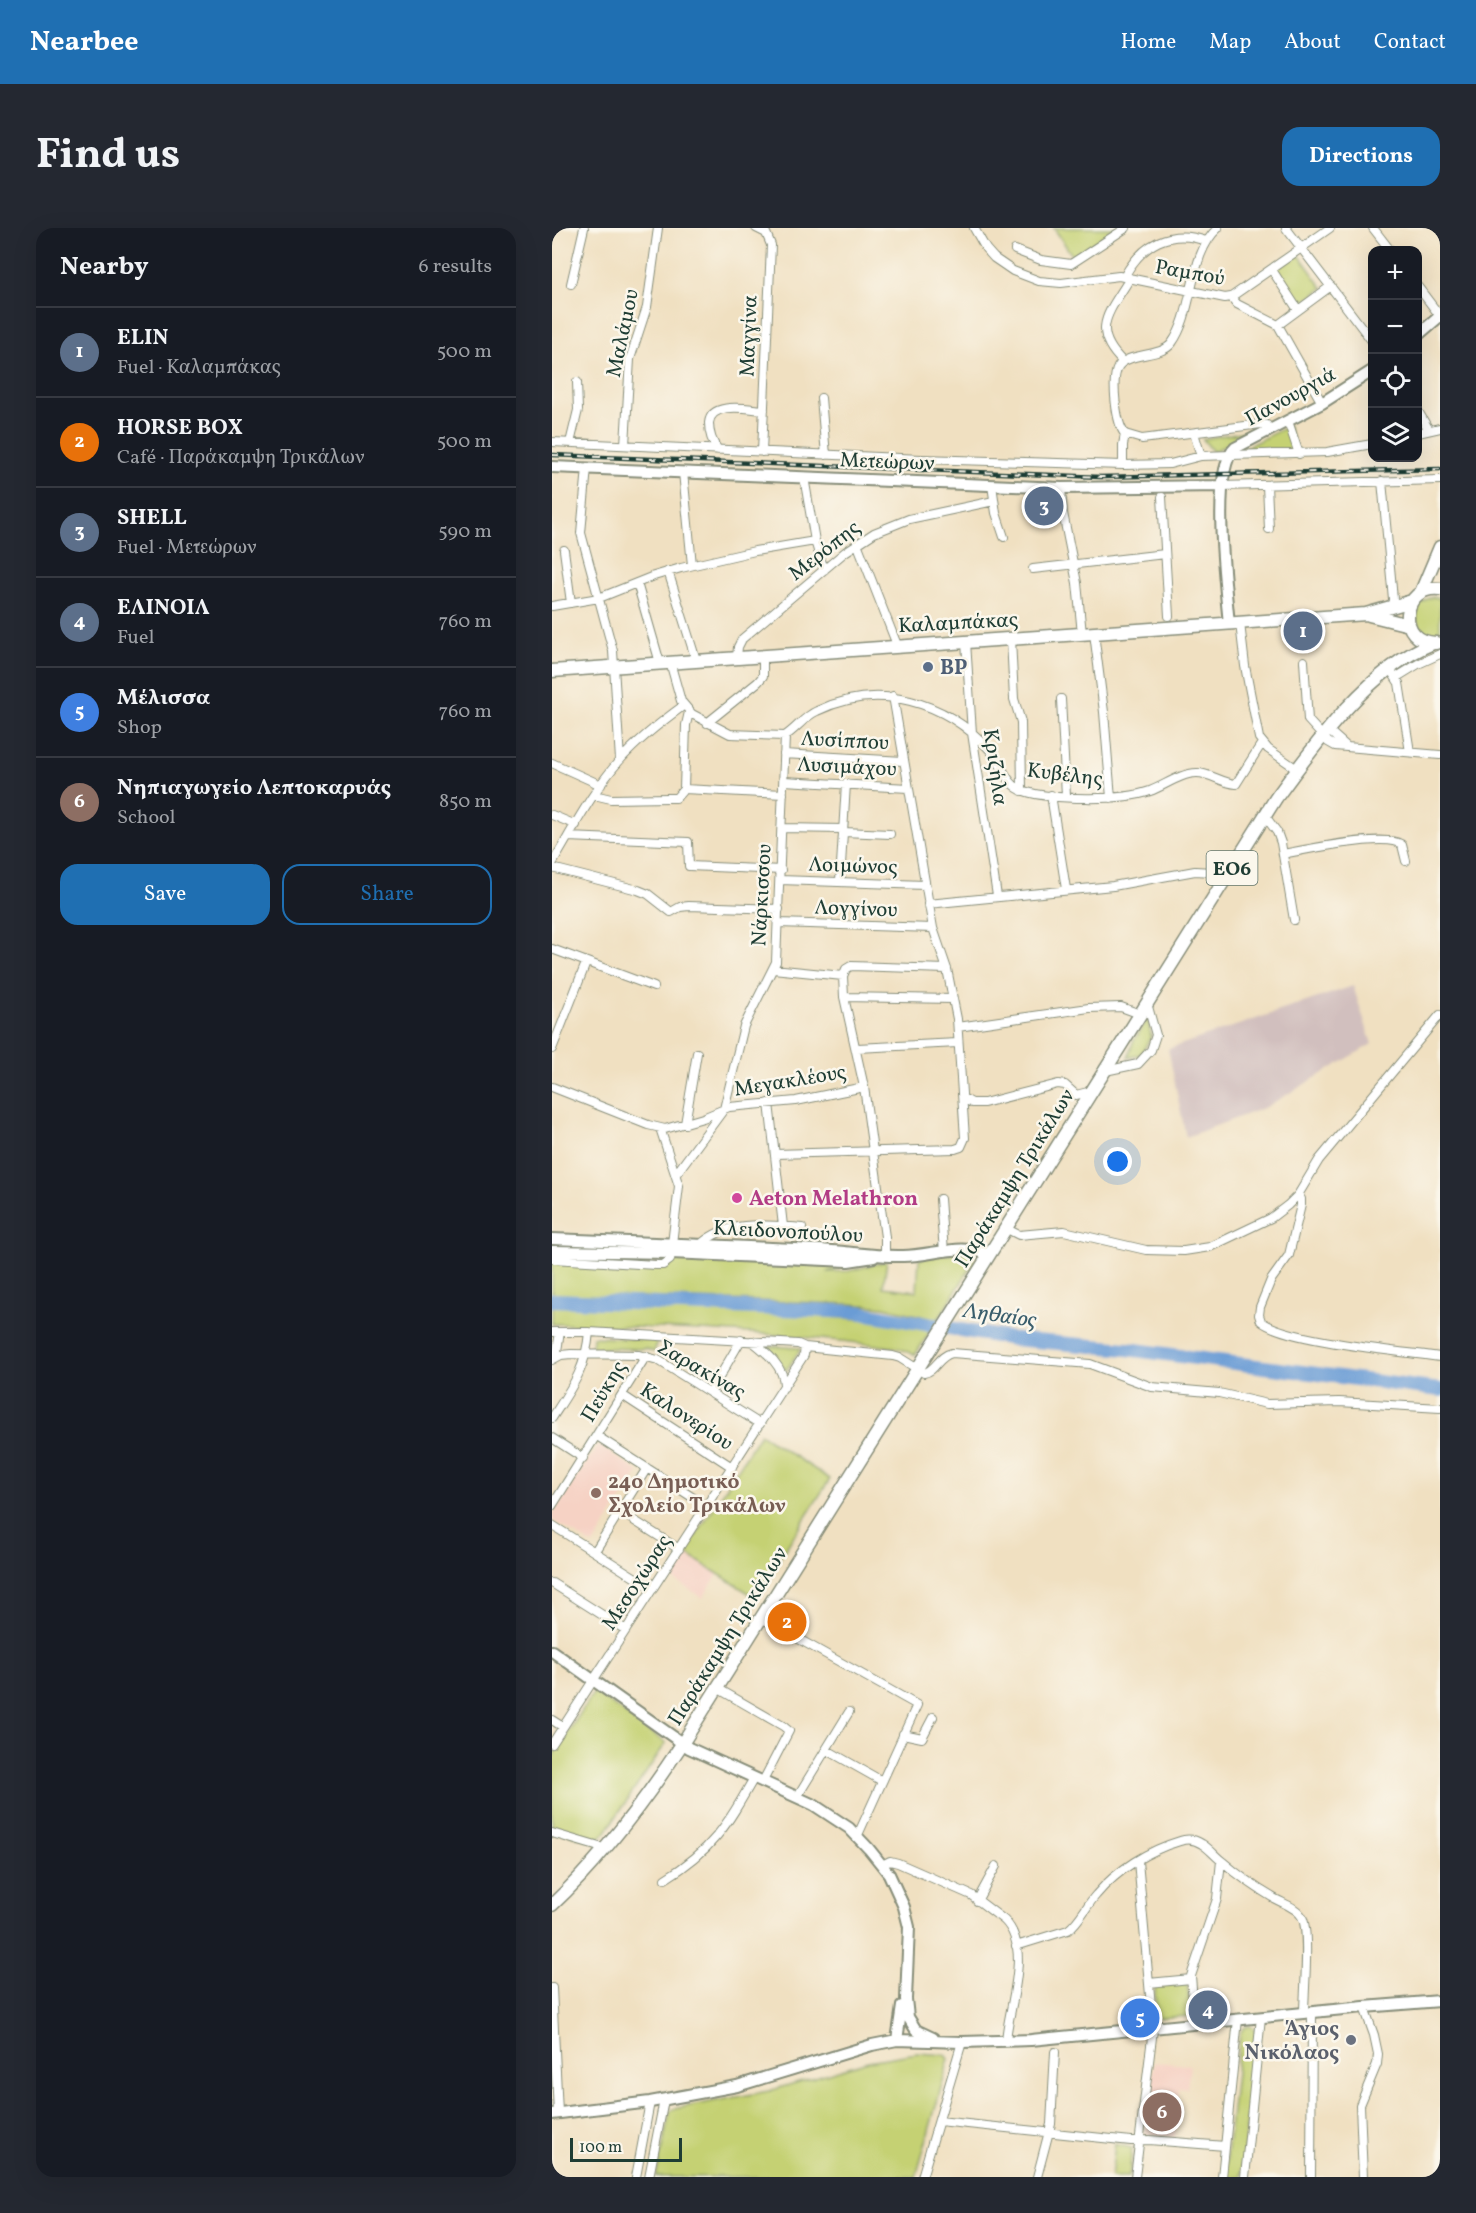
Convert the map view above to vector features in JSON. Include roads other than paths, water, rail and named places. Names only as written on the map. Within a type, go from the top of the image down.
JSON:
[{"type":"main road","points":[[1412,601],[1427,582],[1440,547]]},
{"type":"main road","points":[[1421,592],[1429,589],[1440,590]]},
{"type":"main road","name":"Καλαμπάκας","points":[[552,671],[897,645],[1366,614],[1412,601]]},
{"type":"main road","name":"ΕΟ6","points":[[1412,601],[1407,614],[1410,628],[1419,639],[1438,647]]},
{"type":"main road","name":"Καλαμπάκας","points":[[1366,614],[1410,628]]},
{"type":"main road","name":"Παράκαμψη Τρικάλων","points":[[1396,669],[1410,640],[1410,628]]},
{"type":"main road","name":"Παράκαμψη Τρικάλων","points":[[552,1905],[606,1850],[636,1812],[682,1744],[1296,769],[1355,700],[1396,669],[1438,647]]},
{"type":"street","points":[[571,284],[584,228]]},
{"type":"street","name":"Μαλάμου","points":[[625,446],[630,359],[647,307],[658,228]]},
{"type":"street","name":"Μαγγίνα","points":[[756,228],[768,235],[771,245],[762,452]]},
{"type":"street","name":"Ραμπού","points":[[974,228],[994,258],[1013,271],[1039,281],[1053,284],[1104,277],[1127,278],[1223,298],[1232,297],[1330,228]]},
{"type":"street","points":[[1014,250],[1041,260],[1071,264],[1126,228]]},
{"type":"street","points":[[1123,465],[1125,434],[1118,422],[1116,404],[1118,368],[1123,362],[1170,345],[1177,333],[1206,241],[1218,228]]},
{"type":"street","points":[[1286,228],[1368,336]]},
{"type":"street","points":[[1373,228],[1387,246]]},
{"type":"street","points":[[1123,362],[1108,347],[1104,328],[1108,314],[1127,278],[1147,249],[1164,239],[1181,235],[1206,241]]},
{"type":"street","points":[[1272,270],[1298,310]]},
{"type":"street","points":[[1278,325],[1331,286]]},
{"type":"street","points":[[1422,291],[1440,316],[1422,332]]},
{"type":"street","points":[[1232,297],[1238,304],[1278,325],[1322,403]]},
{"type":"street","name":"Πανουργιά","points":[[1228,456],[1235,448],[1322,403],[1368,374]]},
{"type":"street","points":[[570,443],[578,410],[578,382]]},
{"type":"street","points":[[821,398],[826,455]]},
{"type":"street","points":[[718,450],[710,434],[710,418],[713,413],[718,410],[735,408],[764,410]]},
{"type":"street","points":[[1422,418],[1429,430]]},
{"type":"street","points":[[1288,420],[1299,454]]},
{"type":"street","points":[[1125,434],[1142,439],[1261,424],[1267,425],[1269,430]]},
{"type":"street","points":[[1422,432],[1440,428]]},
{"type":"street","points":[[1194,433],[1201,456]]},
{"type":"street","points":[[552,442],[826,455],[1123,465],[1170,464],[1201,456],[1339,451],[1368,445]]},
{"type":"street","points":[[1228,456],[1221,486],[1234,624],[1247,675],[1257,730],[1262,743],[1296,769]]},
{"type":"street","name":"Μετεώρων","points":[[552,467],[1061,488],[1221,486]]},
{"type":"street","points":[[586,468],[581,533],[614,651],[620,760]]},
{"type":"street","points":[[683,472],[692,565]]},
{"type":"street","points":[[804,477],[815,541],[824,570]]},
{"type":"street","points":[[1221,486],[1440,480]]},
{"type":"street","points":[[1382,481],[1392,607]]},
{"type":"street","points":[[992,484],[994,501],[1004,537]]},
{"type":"street","points":[[1267,484],[1269,529]]},
{"type":"street","points":[[1061,488],[1063,513],[1104,712],[1111,798]]},
{"type":"street","points":[[1162,496],[1169,616]]},
{"type":"street","name":"Μερόπης","points":[[737,657],[742,639],[857,543],[899,522],[994,501]]},
{"type":"street","points":[[552,606],[599,598],[668,571],[692,565],[815,541]]},
{"type":"street","points":[[857,543],[897,645]]},
{"type":"street","points":[[564,550],[571,603]]},
{"type":"street","points":[[1033,569],[1165,554]]},
{"type":"street","points":[[668,571],[696,660]]},
{"type":"street","points":[[594,795],[611,799],[675,798],[684,789],[686,709],[665,663],[637,583]]},
{"type":"street","points":[[1011,639],[1014,699],[1021,722],[1023,791]]},
{"type":"street","name":"Κριζήλα","points":[[966,642],[972,733],[997,896]]},
{"type":"street","points":[[706,723],[758,682],[763,676],[764,656]]},
{"type":"street","points":[[1304,661],[1307,717],[1325,733],[1346,746],[1440,755]]},
{"type":"street","points":[[1396,669],[1410,752]]},
{"type":"street","points":[[775,1154],[955,1149],[961,1147],[965,1138],[954,999],[928,904],[893,696]]},
{"type":"street","name":"Κυβέλης","points":[[785,736],[819,710],[853,700],[893,696],[940,712],[972,733],[994,754],[1010,782],[1023,791],[1111,798],[1143,794],[1192,774],[1201,774],[1236,784],[1262,743]]},
{"type":"street","points":[[1061,699],[1066,796]]},
{"type":"street","points":[[686,709],[706,723],[734,735],[785,736]]},
{"type":"street","points":[[686,709],[652,729],[620,760],[594,795],[552,866],[638,890],[648,894],[671,912],[689,906],[779,909]]},
{"type":"street","name":"Νάρκισσου","points":[[676,1174],[724,1109],[744,1026],[777,957],[785,736]]},
{"type":"street","name":"Λυσίππου","points":[[784,754],[903,761]]},
{"type":"street","points":[[552,763],[601,785]]},
{"type":"street","name":"Λυσιμάχου","points":[[784,781],[908,788]]},
{"type":"street","points":[[840,881],[846,784]]},
{"type":"street","points":[[684,789],[783,794]]},
{"type":"street","points":[[1052,795],[1066,889]]},
{"type":"street","points":[[552,815],[576,825]]},
{"type":"street","points":[[1265,816],[1277,832],[1294,920]]},
{"type":"street","points":[[782,828],[890,834]]},
{"type":"street","points":[[568,837],[688,842],[689,866],[781,870]]},
{"type":"street","points":[[1283,854],[1355,842],[1395,840],[1402,845],[1406,861]]},
{"type":"street","points":[[928,904],[1113,886],[1195,871],[1229,873]]},
{"type":"street","name":"Λοιμώνος","points":[[780,880],[925,885]]},
{"type":"street","name":"Λογγίνου","points":[[778,923],[933,928]]},
{"type":"street","points":[[552,949],[654,987]]},
{"type":"street","points":[[552,1049],[585,963]]},
{"type":"street","points":[[881,1256],[874,1150],[857,1048],[844,997],[843,976],[846,969],[851,966],[947,969]]},
{"type":"street","points":[[773,969],[843,976]]},
{"type":"street","points":[[844,997],[954,999]]},
{"type":"street","points":[[958,1027],[1089,1008],[1144,1008],[1156,1035],[1151,1050],[1138,1064],[1105,1071]]},
{"type":"street","points":[[1005,1228],[1019,1235],[1064,1231],[1146,1250],[1199,1250],[1220,1243],[1271,1218],[1298,1196],[1319,1160],[1440,1015]]},
{"type":"street","points":[[857,1048],[958,1043]]},
{"type":"street","points":[[685,1124],[698,1053]]},
{"type":"street","points":[[963,1098],[972,1103],[984,1103],[1058,1084],[1065,1085],[1076,1095],[1092,1091]]},
{"type":"street","name":"Μεγακλέους","points":[[552,1087],[660,1128],[668,1128],[739,1105],[804,1100],[864,1087]]},
{"type":"street","points":[[768,1103],[783,1226]]},
{"type":"street","points":[[552,1258],[663,1264],[670,1260],[680,1189],[660,1128]]},
{"type":"street","points":[[1298,1196],[1301,1199],[1301,1205],[1291,1250],[1265,1295],[1259,1311],[1261,1321],[1269,1327],[1303,1336],[1440,1357]]},
{"type":"street","points":[[940,1199],[944,1252]]},
{"type":"street","points":[[699,1250],[705,1240],[742,1225],[802,1228]]},
{"type":"street","name":"Κλειδονοπούλου","points":[[552,1239],[699,1250],[837,1251],[881,1256],[919,1256],[971,1249],[989,1255]]},
{"type":"street","name":"Κλειδονοπούλου","points":[[552,1251],[672,1248]]},
{"type":"street","points":[[554,1359],[556,1332],[741,1340],[885,1354],[920,1365],[927,1373],[945,1355],[955,1353],[1089,1364],[1152,1387],[1219,1393],[1267,1404],[1339,1402],[1440,1408]]},
{"type":"street","points":[[552,1418],[578,1378],[587,1354],[589,1332]]},
{"type":"street","points":[[710,1393],[741,1340]]},
{"type":"street","points":[[752,1341],[774,1361],[784,1378],[784,1387]]},
{"type":"street","name":"Μεσοχώρας","points":[[552,1744],[804,1356],[806,1347]]},
{"type":"street","name":"Σαρακίνας","points":[[554,1359],[565,1354],[646,1356],[658,1360],[760,1424]]},
{"type":"street","name":"Πεύκης","points":[[552,1506],[646,1356]]},
{"type":"street","name":"Καλονερίου","points":[[622,1395],[732,1467]]},
{"type":"street","points":[[597,1436],[706,1506]]},
{"type":"street","points":[[552,1438],[583,1458]]},
{"type":"street","points":[[595,1551],[647,1468]]},
{"type":"street","points":[[619,1511],[679,1549]]},
{"type":"street","points":[[552,1525],[653,1589]]},
{"type":"street","points":[[552,1583],[626,1630]]},
{"type":"street","points":[[761,1617],[917,1705],[857,1837]]},
{"type":"street","points":[[552,1651],[682,1744],[833,1816],[857,1837],[889,1874],[904,1907],[909,1927],[906,2010],[911,2024],[930,2038],[948,2041]]},
{"type":"street","points":[[665,1879],[700,1855],[715,1840],[759,1780],[785,1741],[789,1731],[717,1688]]},
{"type":"street","points":[[797,1797],[849,1712]]},
{"type":"street","points":[[903,1734],[922,1738],[933,1716]]},
{"type":"street","points":[[552,1720],[563,1727]]},
{"type":"street","points":[[827,1750],[882,1782]]},
{"type":"street","points":[[552,1833],[606,1850]]},
{"type":"street","points":[[1016,1946],[1071,1928],[1115,1875],[1138,1861],[1187,1839],[1203,1844],[1221,1862],[1302,1916],[1308,2012],[1311,2177]]},
{"type":"street","points":[[882,1865],[890,1861],[897,1863],[963,1891],[1007,1923],[1016,1946],[1017,1982],[1009,2012],[1006,2041]]},
{"type":"street","points":[[1135,2177],[1152,2029],[1138,1861]]},
{"type":"street","points":[[1195,2024],[1191,1979],[1217,1899],[1221,1862]]},
{"type":"street","points":[[977,1900],[996,1866]]},
{"type":"street","points":[[897,2040],[908,1973]]},
{"type":"street","points":[[1149,1983],[1191,1979]]},
{"type":"street","points":[[552,1988],[555,2114],[664,2100],[737,2086],[897,2040],[1006,2041],[1440,2001]]},
{"type":"street","points":[[1363,2177],[1360,2105],[1377,2064],[1378,2054],[1377,2043],[1364,2007]]},
{"type":"street","points":[[1245,2177],[1261,2017]]},
{"type":"street","points":[[1222,2177],[1238,2019]]},
{"type":"street","points":[[922,2177],[962,2042]]},
{"type":"street","points":[[1037,2177],[1049,2132],[1055,2052]]},
{"type":"street","points":[[649,2177],[664,2100]]},
{"type":"street","points":[[636,2177],[650,2102]]},
{"type":"street","points":[[939,2121],[1226,2146]]},
{"type":"waterway","name":"Ληθαίος","points":[[552,1300],[857,1312],[1013,1339],[1127,1349],[1440,1390]]},
{"type":"railway","points":[[552,455],[1101,477],[1440,469]]},
{"type":"place","name":"SHELL","points":[[1044,506]]},
{"type":"place","name":"ELIN","points":[[1303,631]]},
{"type":"place","name":"BP","points":[[928,667]]},
{"type":"place","name":"Aeton Melathron","points":[[737,1198]]},
{"type":"place","name":"24ο Δημοτικό Σχολείο Τρικάλων","points":[[596,1493]]},
{"type":"place","name":"HORSE BOX","points":[[787,1622]]},
{"type":"place","name":"ΕΛΙΝΟΙΛ","points":[[1208,2010]]},
{"type":"place","name":"Μέλισσα","points":[[1140,2018]]},
{"type":"place","name":"Άγιος Νικόλαος","points":[[1351,2040]]},
{"type":"place","name":"Νηπιαγωγείο Λεπτοκαρυάς","points":[[1162,2112]]}]
